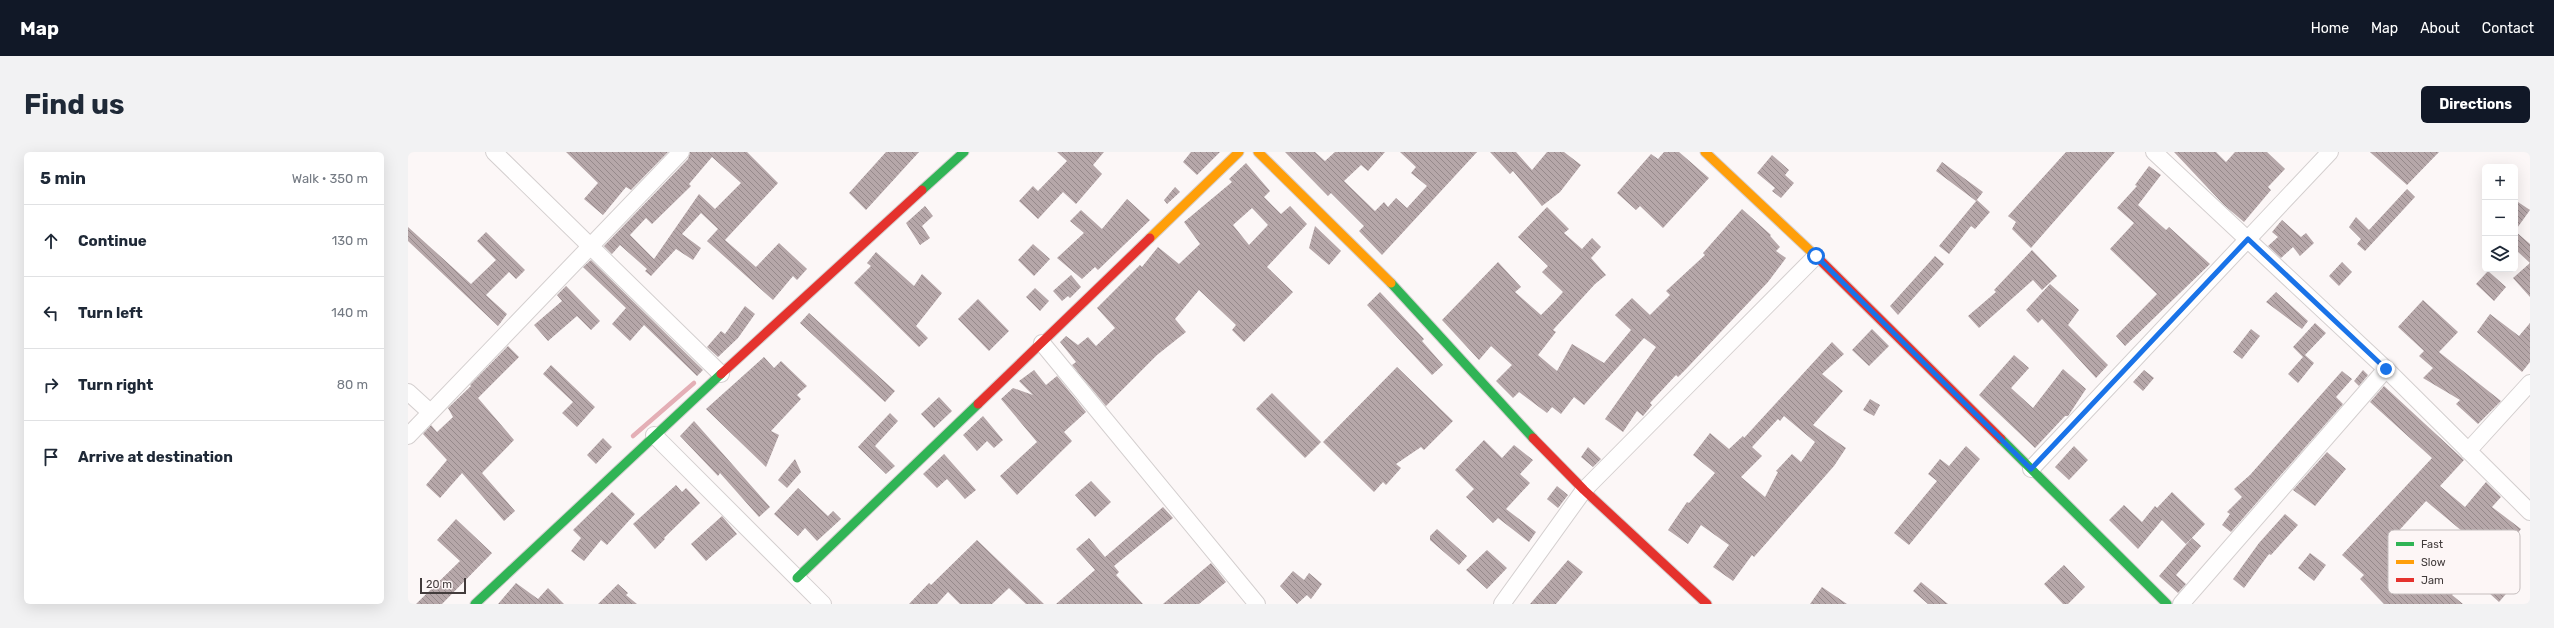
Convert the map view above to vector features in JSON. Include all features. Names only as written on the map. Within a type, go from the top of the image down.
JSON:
[{"type":"street","points":[[494,152],[721,374]]},
{"type":"street","points":[[408,436],[681,152]]},
{"type":"street","points":[[476,604],[654,435],[964,152]]},
{"type":"street","points":[[797,578],[1239,152]]},
{"type":"street","points":[[1258,152],[1412,304],[1500,404],[1584,490],[1707,604]]},
{"type":"street","points":[[1705,152],[1816,256],[2167,604]]},
{"type":"street","points":[[2154,152],[2386,369],[2530,512]]},
{"type":"street","points":[[2031,469],[2330,152]]},
{"type":"street","points":[[1502,604],[1584,490],[1816,256]]},
{"type":"street","points":[[1042,343],[1257,604]]},
{"type":"street","points":[[2181,604],[2386,369]]},
{"type":"street","points":[[2468,451],[2530,383]]},
{"type":"street","points":[[408,392],[430,412]]},
{"type":"street","points":[[654,435],[823,604]]},
{"type":"building","points":[[566,152],[668,152],[631,190],[626,187],[603,215],[584,199],[598,183]]},
{"type":"building","points":[[690,152],[747,152],[778,183],[725,240],[756,267],[779,243],[807,269],[797,280],[793,276],[773,300],[707,241],[718,229],[701,213],[682,234],[701,248],[693,260],[676,249],[651,276],[645,271],[647,269],[620,245],[612,254],[604,246],[688,159]],"holes":[[[712,157],[741,183],[715,209],[699,194],[654,259],[630,235],[646,218],[652,224],[691,186],[689,184]]]},
{"type":"building","points":[[886,152],[919,152],[866,210],[849,193]]},
{"type":"building","points":[[1057,152],[1104,152],[1093,165],[1102,174],[1076,204],[1063,192],[1038,219],[1019,201],[1033,186],[1038,191],[1067,161]]},
{"type":"building","points":[[1191,152],[1220,152],[1197,175],[1183,162]]},
{"type":"building","points":[[1285,152],[1315,152],[1325,161],[1335,152],[1385,152],[1368,171],[1361,165],[1344,181],[1375,211],[1384,202],[1388,207],[1396,198],[1407,208],[1427,186],[1411,173],[1416,167],[1400,152],[1477,152],[1382,255],[1359,231],[1364,226],[1331,193],[1328,196]]},
{"type":"building","points":[[1490,152],[1516,152],[1532,170],[1547,152],[1564,152],[1581,165],[1560,192],[1542,206],[1513,171],[1510,174]]},
{"type":"building","points":[[1664,152],[1679,152],[1709,178],[1663,228],[1640,206],[1636,210],[1617,193],[1651,154],[1658,159]]},
{"type":"building","points":[[2066,152],[2115,152],[2031,248],[2012,229],[2016,222],[2008,216]]},
{"type":"building","points":[[2174,152],[2216,152],[2226,162],[2235,152],[2267,152],[2285,169],[2268,187],[2271,190],[2244,222],[2224,205]]},
{"type":"building","points":[[2370,152],[2439,152],[2407,185]]},
{"type":"building","points":[[1772,155],[1789,170],[1785,175],[1794,183],[1781,198],[1772,191],[1775,188],[1757,173]]},
{"type":"building","points":[[1942,162],[1983,192],[1976,201],[1936,171]]},
{"type":"building","points":[[1246,163],[1270,191],[1264,197],[1281,214],[1290,206],[1307,224],[1267,267],[1293,292],[1244,342],[1232,330],[1236,325],[1199,290],[1175,319],[1186,332],[1157,355],[1106,406],[1072,365],[1076,362],[1060,342],[1066,336],[1078,345],[1088,337],[1096,346],[1115,328],[1097,308],[1140,265],[1142,267],[1158,247],[1179,264],[1200,244],[1184,222],[1232,182],[1229,179]],"holes":[[[1252,208],[1268,225],[1249,245],[1233,225]]]},
{"type":"building","points":[[2149,166],[2161,175],[2138,205],[2166,230],[2169,227],[2210,264],[2125,346],[2116,336],[2157,294],[2110,249],[2134,223],[2117,208],[2137,186],[2135,185]]},
{"type":"building","points":[[1175,187],[1180,192],[1167,204],[1164,200]]},
{"type":"building","points":[[2407,189],[2415,197],[2365,251],[2357,244],[2361,239],[2349,227],[2356,217],[2369,230]]},
{"type":"building","points":[[1127,199],[1150,220],[1098,270],[1095,267],[1082,279],[1057,258],[1084,233],[1070,221],[1081,210],[1102,229]]},
{"type":"building","points":[[1977,200],[1990,212],[1975,229],[1971,226],[1949,254],[1939,246]]},
{"type":"building","points":[[2518,202],[2530,210],[2518,227]]},
{"type":"building","points":[[925,206],[933,216],[922,226],[930,238],[920,245],[906,223]]},
{"type":"building","points":[[1547,207],[1569,229],[1564,233],[1582,249],[1592,238],[1601,247],[1591,258],[1606,275],[1595,284],[1553,330],[1556,332],[1538,355],[1557,371],[1572,344],[1604,363],[1631,330],[1615,315],[1632,298],[1650,315],[1670,295],[1666,291],[1705,255],[1703,253],[1742,209],[1771,235],[1770,236],[1780,247],[1776,251],[1786,258],[1768,282],[1687,368],[1678,377],[1676,375],[1650,403],[1652,405],[1643,416],[1637,411],[1623,432],[1605,419],[1656,347],[1644,338],[1584,405],[1574,397],[1561,414],[1552,407],[1547,413],[1519,392],[1513,398],[1496,381],[1512,365],[1491,346],[1479,360],[1442,320],[1498,262],[1521,287],[1515,292],[1541,315],[1555,301],[1563,292],[1542,272],[1548,266],[1518,237]]},
{"type":"building","points":[[2282,220],[2301,237],[2306,233],[2314,243],[2300,256],[2293,247],[2281,258],[2268,246],[2278,237],[2272,232]]},
{"type":"building","points":[[1315,226],[1341,251],[1329,265],[1309,248]]},
{"type":"building","points":[[408,227],[471,284],[496,260],[477,241],[486,232],[525,270],[516,279],[509,272],[486,295],[507,314],[498,326],[408,241]]},
{"type":"building","points":[[2518,234],[2530,244],[2530,263],[2518,252]]},
{"type":"building","points":[[1033,244],[1050,259],[1034,276],[1018,260]]},
{"type":"building","points":[[2032,250],[2057,276],[2042,290],[2033,280],[1979,328],[1968,316],[1996,292],[1994,290]]},
{"type":"building","points":[[876,252],[914,286],[922,274],[942,293],[916,326],[928,338],[919,347],[854,283],[871,266],[867,263]]},
{"type":"building","points":[[1935,256],[1944,264],[1898,315],[1890,306]]},
{"type":"building","points":[[591,260],[703,370],[697,376],[644,325],[630,341],[612,324],[626,308],[583,267]]},
{"type":"building","points":[[2342,262],[2352,272],[2339,286],[2329,276]]},
{"type":"building","points":[[2530,263],[2530,297],[2513,278]]},
{"type":"building","points":[[2487,272],[2489,272],[2506,287],[2494,301],[2476,284]]},
{"type":"building","points":[[1071,275],[1081,287],[1070,298],[1068,296],[1062,301],[1053,291]]},
{"type":"building","points":[[2050,284],[2079,310],[2068,325],[2108,365],[2096,378],[2042,319],[2038,323],[2026,310]]},
{"type":"building","points":[[566,286],[600,321],[591,330],[577,316],[548,341],[534,325],[562,301],[557,295]]},
{"type":"building","points":[[1035,288],[1049,301],[1040,311],[1026,297]]},
{"type":"building","points":[[1380,292],[1424,339],[1422,341],[1443,365],[1432,375],[1367,305]]},
{"type":"building","points":[[2276,292],[2308,321],[2302,329],[2266,302]]},
{"type":"building","points":[[978,299],[1009,331],[989,351],[958,319]]},
{"type":"building","points":[[2423,300],[2458,332],[2439,352],[2501,401],[2478,424],[2456,404],[2460,400],[2423,378],[2433,368],[2419,356],[2424,351],[2398,327]]},
{"type":"building","points":[[745,306],[755,314],[738,338],[718,357],[707,347],[721,331],[725,334]]},
{"type":"building","points":[[809,313],[895,391],[885,402],[800,323]]},
{"type":"building","points":[[2490,314],[2519,336],[2530,323],[2530,362],[2522,372],[2477,332]]},
{"type":"building","points":[[2315,323],[2326,333],[2305,355],[2314,363],[2298,383],[2288,374],[2303,357],[2293,347]]},
{"type":"building","points":[[1872,329],[1889,346],[1869,366],[1852,350]]},
{"type":"building","points":[[2251,329],[2260,336],[2242,359],[2233,352]]},
{"type":"building","points":[[1832,342],[1844,354],[1822,374],[1843,391],[1813,425],[1846,448],[1834,466],[1754,557],[1752,555],[1733,581],[1713,567],[1729,545],[1701,525],[1688,544],[1668,530],[1687,502],[1689,503],[1715,473],[1693,455],[1710,433],[1729,449],[1743,436],[1744,438]],"holes":[[[1784,416],[1815,442],[1801,462],[1792,454],[1776,471],[1778,472],[1765,497],[1741,477],[1762,456],[1752,447],[1778,419],[1780,421]]]},
{"type":"building","points":[[508,346],[519,357],[478,398],[514,440],[482,473],[515,511],[504,521],[462,473],[440,498],[426,485],[447,460],[423,434],[431,425],[437,432],[453,417],[448,408],[471,386],[470,385]]},
{"type":"building","points":[[2014,355],[2029,368],[2011,388],[2033,408],[2063,369],[2086,389],[2068,416],[2065,416],[2035,448],[1979,395]]},
{"type":"building","points":[[764,357],[774,368],[781,361],[807,386],[797,395],[801,399],[771,431],[779,435],[766,467],[706,409]]},
{"type":"building","points":[[551,365],[595,407],[577,427],[562,413],[573,402],[543,374]]},
{"type":"building","points":[[1397,367],[1453,421],[1424,450],[1421,447],[1396,464],[1401,468],[1386,485],[1383,482],[1374,492],[1323,442]]},
{"type":"building","points":[[1034,370],[1046,385],[1057,376],[1086,412],[1064,432],[1072,441],[1017,495],[1000,476],[1037,442],[1001,399],[1013,388],[1033,395],[1019,381]]},
{"type":"building","points":[[2144,370],[2154,378],[2143,391],[2133,382]]},
{"type":"building","points":[[2363,370],[2368,375],[2359,386],[2354,381]]},
{"type":"building","points":[[2342,371],[2352,379],[2336,397],[2343,404],[2231,532],[2222,525],[2230,514],[2227,512],[2242,497],[2234,489],[2250,475]]},
{"type":"building","points":[[2384,386],[2464,460],[2440,486],[2465,507],[2486,482],[2501,497],[2492,507],[2521,529],[2520,530],[2461,530],[2426,501],[2399,530],[2388,530],[2388,594],[2453,594],[2463,604],[2384,604],[2360,579],[2364,575],[2342,555],[2432,458],[2370,402]]},
{"type":"building","points":[[1272,393],[1321,442],[1305,458],[1256,409]]},
{"type":"building","points":[[939,397],[952,411],[934,428],[921,414]]},
{"type":"building","points":[[1870,399],[1880,405],[1874,416],[1863,410]]},
{"type":"building","points":[[890,413],[898,421],[875,446],[895,466],[886,474],[858,447]]},
{"type":"building","points":[[983,416],[1003,440],[994,448],[987,441],[977,451],[963,435]]},
{"type":"building","points":[[694,421],[770,507],[759,517],[720,473],[718,476],[680,436]]},
{"type":"building","points":[[603,438],[612,447],[596,464],[587,455]]},
{"type":"building","points":[[1484,440],[1502,458],[1514,445],[1533,460],[1520,474],[1530,483],[1506,509],[1536,532],[1529,542],[1498,518],[1493,523],[1466,497],[1474,489],[1455,470]]},
{"type":"building","points":[[1966,446],[1980,459],[1909,545],[1894,533],[1937,481],[1928,474],[1940,459],[1949,466]]},
{"type":"building","points":[[2074,446],[2088,460],[2069,480],[2055,467]]},
{"type":"building","points":[[1588,447],[1601,459],[1593,467],[1581,457]]},
{"type":"building","points":[[2327,452],[2346,469],[2315,506],[2293,490]]},
{"type":"building","points":[[944,454],[976,490],[965,499],[947,479],[937,488],[923,474]]},
{"type":"building","points":[[795,459],[801,472],[787,488],[778,480]]},
{"type":"building","points":[[1091,481],[1111,502],[1095,517],[1075,495]]},
{"type":"building","points":[[676,485],[682,492],[686,488],[700,503],[664,538],[665,539],[655,549],[633,524]]},
{"type":"building","points":[[1557,486],[1568,495],[1558,508],[1547,499]]},
{"type":"building","points":[[798,488],[828,516],[833,511],[841,519],[817,541],[805,528],[798,536],[774,514]]},
{"type":"building","points":[[612,492],[635,514],[607,545],[601,540],[584,561],[571,551],[581,538],[573,530]]},
{"type":"building","points":[[2172,492],[2205,524],[2186,544],[2162,520],[2138,549],[2109,520],[2124,505],[2142,522],[2155,506],[2157,508]]},
{"type":"building","points":[[1163,507],[1173,518],[1114,566],[1119,572],[1116,575],[1143,604],[1056,604],[1095,570],[1076,549],[1089,538],[1105,557]]},
{"type":"building","points":[[2285,514],[2298,525],[2271,555],[2269,554],[2244,588],[2233,579],[2259,543]]},
{"type":"building","points":[[722,516],[737,534],[706,561],[691,544]]},
{"type":"building","points":[[456,519],[492,553],[442,604],[416,604],[460,561],[437,540]]},
{"type":"building","points":[[1437,529],[1467,556],[1459,565],[1430,540],[1430,536]]},
{"type":"building","points":[[2192,538],[2201,546],[2176,575],[2186,584],[2178,593],[2159,576]]},
{"type":"building","points":[[977,540],[1044,604],[1026,604],[1009,588],[992,604],[960,604],[948,592],[937,604],[909,604],[929,583],[931,585]]},
{"type":"building","points":[[1487,550],[1507,568],[1487,589],[1466,570]]},
{"type":"building","points":[[2310,553],[2326,565],[2314,581],[2298,568]]},
{"type":"building","points":[[1568,560],[1583,572],[1556,604],[1530,604]]},
{"type":"building","points":[[1211,563],[1226,582],[1199,604],[1163,604]]},
{"type":"building","points":[[2064,565],[2085,587],[2068,604],[2063,604],[2044,584]]},
{"type":"building","points":[[1293,571],[1304,580],[1309,573],[1322,584],[1311,599],[1307,595],[1297,604],[1280,586]]},
{"type":"building","points":[[1921,582],[1948,604],[1928,604],[1913,591]]},
{"type":"building","points":[[516,583],[538,599],[548,588],[564,604],[498,604]]},
{"type":"building","points":[[618,584],[628,593],[626,595],[637,604],[598,604]]},
{"type":"building","points":[[1822,587],[1847,604],[1810,604]]},
{"type":"building","points":[[2490,594],[2506,594],[2499,602]]},
{"type":"waterway","points":[[633,436],[694,383]]},
{"type":"traffic: fast","points":[[922,190],[964,152]]},
{"type":"traffic: fast","points":[[1391,283],[1533,438]]},
{"type":"traffic: fast","points":[[475,604],[721,374]]},
{"type":"traffic: fast","points":[[797,578],[978,404]]},
{"type":"traffic: fast","points":[[2001,439],[2167,604]]},
{"type":"traffic: slow","points":[[1150,238],[1239,152]]},
{"type":"traffic: slow","points":[[1258,152],[1391,283]]},
{"type":"traffic: slow","points":[[1705,152],[1820,260]]},
{"type":"traffic: jam","points":[[721,374],[922,190]]},
{"type":"traffic: jam","points":[[978,404],[1150,238]]},
{"type":"traffic: jam","points":[[1820,260],[2001,439]]},
{"type":"traffic: jam","points":[[1533,438],[1584,490],[1707,604]]},
{"type":"route","points":[[1816,256],[2031,469],[2248,239],[2386,369]]}]
